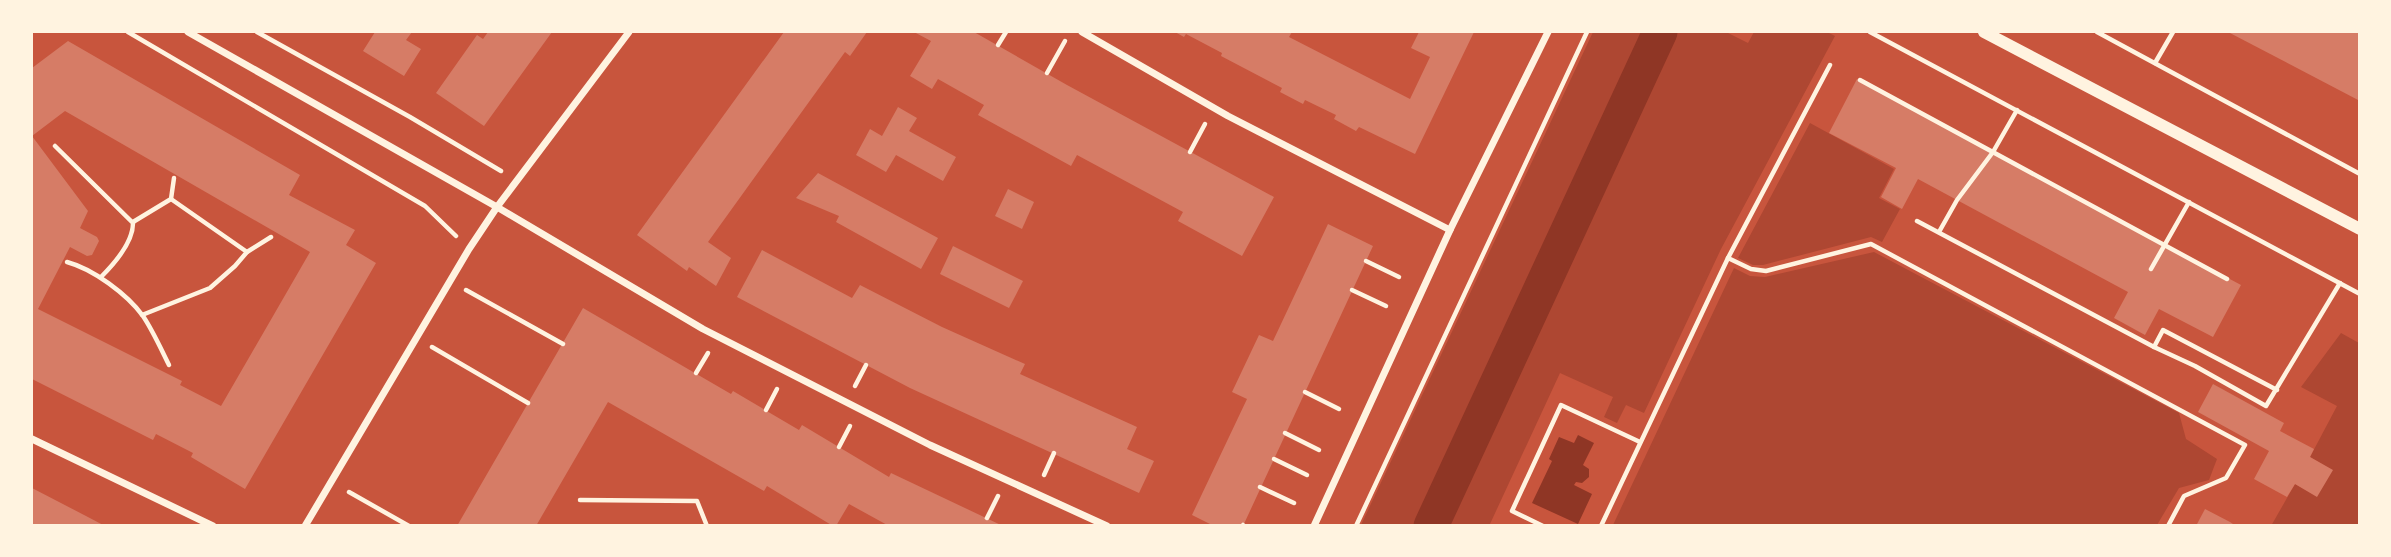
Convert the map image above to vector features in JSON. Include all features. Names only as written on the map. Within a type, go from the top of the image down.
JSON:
[{"type":"street","points":[[188,32],[497,207],[703,329],[930,445],[1107,526]]},
{"type":"street","points":[[305,526],[469,249],[497,207],[629,32]]},
{"type":"street","points":[[1082,32],[1228,116],[1450,230]]},
{"type":"street","points":[[1314,526],[1450,230],[1548,32]]},
{"type":"street","points":[[1984,32],[2360,229]]},
{"type":"street","points":[[32,439],[213,526]]},
{"type":"path","points":[[128,32],[425,205],[469,249]]},
{"type":"path","points":[[257,32],[410,117],[516,182]]},
{"type":"path","points":[[998,45],[1006,32]]},
{"type":"path","points":[[1047,73],[1070,32]]},
{"type":"path","points":[[1356,526],[1587,32]]},
{"type":"path","points":[[1871,32],[2360,294]]},
{"type":"path","points":[[2097,32],[2360,174]]},
{"type":"path","points":[[2155,63],[2173,32]]},
{"type":"path","points":[[1601,526],[1728,258],[1830,65]]},
{"type":"path","points":[[1860,80],[2228,279]]},
{"type":"path","points":[[1939,232],[1957,200],[1993,152],[2017,110]]},
{"type":"path","points":[[1190,152],[1200,133]]},
{"type":"path","points":[[55,145],[133,223],[133,230],[124,248],[101,277]]},
{"type":"path","points":[[133,223],[171,199],[174,178]]},
{"type":"path","points":[[171,199],[247,252]]},
{"type":"path","points":[[2151,269],[2189,202]]},
{"type":"path","points":[[1917,221],[2266,406],[2340,283]]},
{"type":"path","points":[[142,315],[210,288],[247,252],[271,237]]},
{"type":"path","points":[[1728,258],[1751,269],[1766,271],[1871,244],[2245,445],[2226,478],[2184,496],[2168,526]]},
{"type":"path","points":[[1366,261],[1399,277]]},
{"type":"path","points":[[67,262],[85,267],[101,277],[142,315],[169,365]]},
{"type":"path","points":[[450,281],[563,344]]},
{"type":"path","points":[[1352,290],[1386,306]]},
{"type":"path","points":[[2154,347],[2163,330],[2277,390]]},
{"type":"path","points":[[418,339],[528,403]]},
{"type":"path","points":[[857,382],[866,365]]},
{"type":"path","points":[[1305,392],[1339,408]]},
{"type":"path","points":[[1543,526],[1512,511],[1561,405],[1640,442]]},
{"type":"path","points":[[1285,433],[1319,450]]},
{"type":"path","points":[[1273,459],[1307,475]]},
{"type":"path","points":[[332,482],[410,526]]},
{"type":"path","points":[[1260,487],[1294,502]]},
{"type":"path","points":[[580,500],[697,501],[707,526]]},
{"type":"shaded area","points":[[1593,32],[1726,32],[1748,43],[1754,32],[1827,32],[1835,36],[1721,249],[1644,413],[1626,405],[1617,423],[1604,417],[1613,397],[1560,373],[1491,525],[1361,525]]},
{"type":"shaded area","points":[[1810,123],[1894,169],[1879,198],[1900,209],[1882,242],[1871,237],[1763,265],[1753,265],[1738,258]]},
{"type":"shaded area","points":[[1874,252],[2179,413],[2186,439],[2217,459],[2209,480],[2179,488],[2157,525],[1613,525],[1734,268],[1750,276],[1765,277]]},
{"type":"shaded area","points":[[2341,333],[2359,343],[2359,525],[2271,526],[2295,484],[2317,496],[2332,470],[2310,457],[2337,406],[2301,387]]},
{"type":"shaded area","points":[[1578,435],[1594,443],[1583,465],[1589,469],[1589,477],[1574,485],[1592,494],[1578,524],[1532,503],[1552,461],[1549,459],[1559,437],[1574,443]]},
{"type":"building","points":[[375,32],[412,32],[406,40],[421,49],[404,76],[363,51]]},
{"type":"building","points":[[488,32],[552,32],[484,126],[436,93],[477,35],[483,39]]},
{"type":"building","points":[[784,32],[867,32],[850,56],[845,52],[708,242],[731,258],[716,286],[689,267],[687,271],[637,235]]},
{"type":"building","points":[[914,32],[974,32],[1274,197],[1242,256],[1178,221],[1183,212],[1077,155],[1071,166],[978,115],[984,105],[938,79],[932,89],[910,76],[931,41]]},
{"type":"building","points":[[1175,32],[1292,32],[1289,37],[1410,99],[1430,57],[1411,48],[1419,32],[1474,32],[1415,154],[1359,127],[1356,131],[1334,119],[1336,115],[1305,100],[1303,104],[1280,92],[1282,88],[1221,56],[1222,53],[1186,34],[1184,37]]},
{"type":"building","points":[[2228,32],[2360,32],[2360,101]]},
{"type":"building","points":[[68,41],[300,175],[289,195],[355,230],[346,245],[376,263],[245,489],[191,457],[193,453],[156,434],[153,440],[32,379],[32,68]],"holes":[[[65,111],[310,252],[221,406],[180,385],[182,381],[38,309],[70,247],[87,256],[92,255],[99,241],[97,237],[80,228],[88,211],[32,136]]]},
{"type":"building","points":[[1857,79],[2241,285],[2213,337],[2159,309],[2145,335],[2114,318],[2128,292],[1918,179],[1902,209],[1881,197],[1896,168],[1829,133]]},
{"type":"building","points":[[898,107],[917,118],[909,131],[956,157],[943,181],[896,155],[886,172],[856,155],[870,129],[882,136]]},
{"type":"building","points":[[818,173],[938,238],[921,269],[836,222],[839,216],[796,198]]},
{"type":"building","points":[[1008,189],[1034,202],[1022,229],[995,216]]},
{"type":"building","points":[[1328,224],[1373,246],[1243,526],[1214,526],[1192,515],[1247,399],[1232,392],[1259,335],[1273,341]]},
{"type":"building","points":[[953,246],[1023,281],[1009,308],[940,274]]},
{"type":"building","points":[[762,250],[852,298],[860,285],[942,327],[1025,364],[1020,374],[1137,427],[1127,449],[1154,461],[1139,493],[910,388],[737,297]]},
{"type":"building","points":[[583,308],[731,394],[733,391],[799,430],[802,425],[889,477],[891,473],[1003,526],[889,526],[849,504],[836,526],[833,526],[767,486],[764,491],[608,402],[536,526],[457,526]]},
{"type":"building","points":[[2213,384],[2284,423],[2280,431],[2314,449],[2310,457],[2333,470],[2317,497],[2295,484],[2287,497],[2254,479],[2269,451],[2198,412]]},
{"type":"building","points":[[32,488],[86,516],[105,526],[32,526]]},
{"type":"building","points":[[2205,509],[2230,522],[2236,526],[2196,526]]},
{"type":"waterway","points":[[1431,526],[1660,32]]}]
